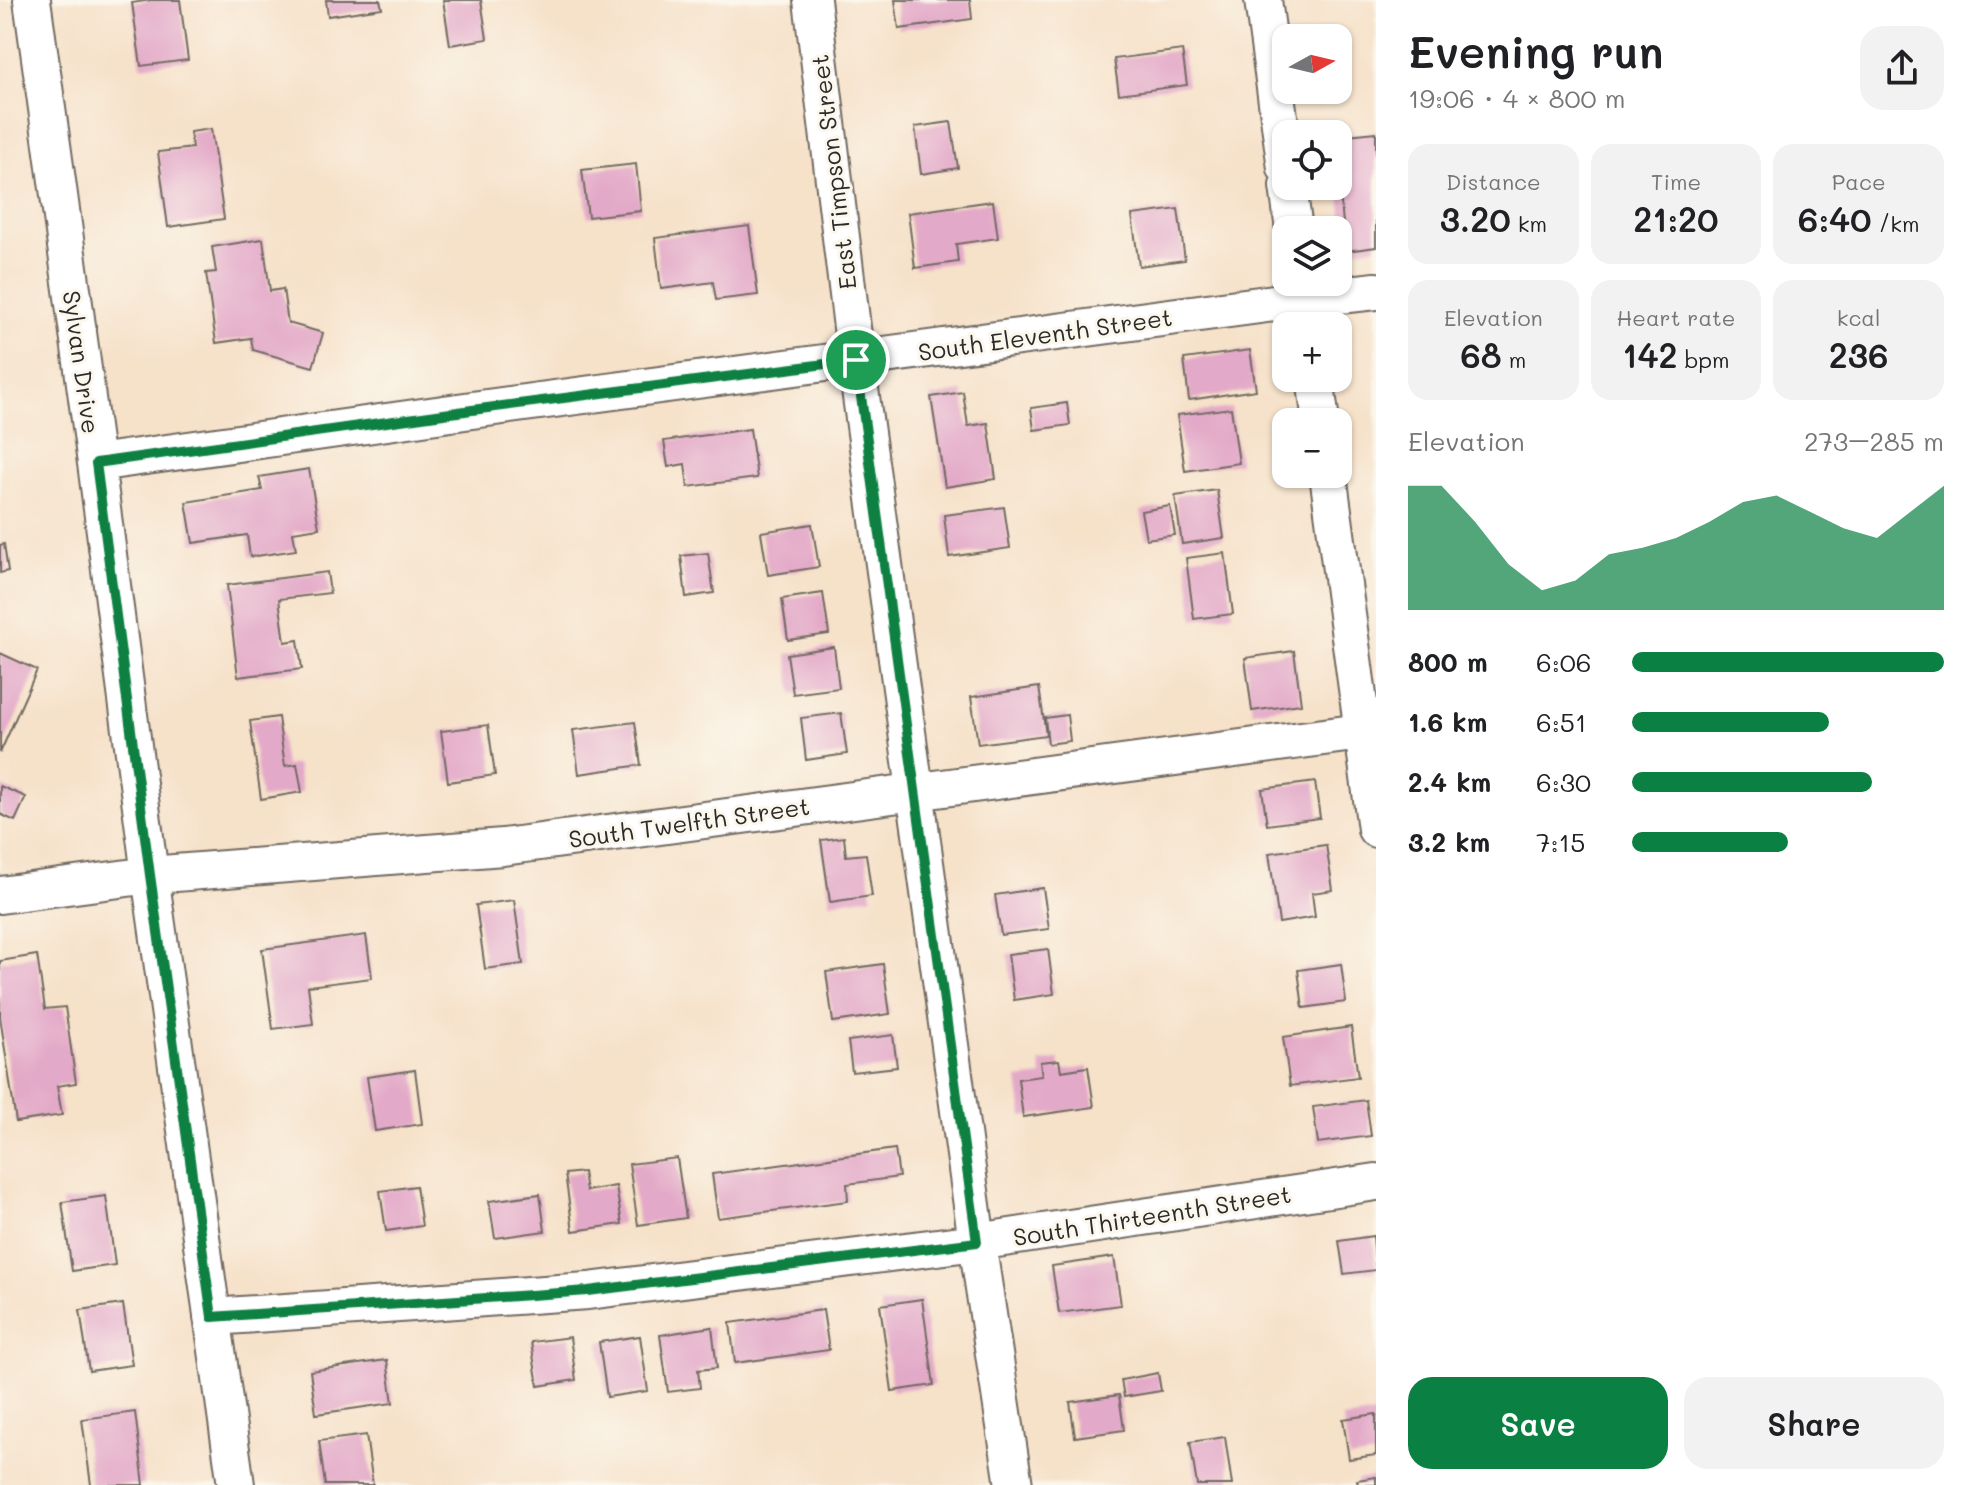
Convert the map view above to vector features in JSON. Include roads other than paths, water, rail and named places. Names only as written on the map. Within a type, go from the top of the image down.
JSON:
[{"type":"street","name":"Sylvan Drive","points":[[32,0],[236,1485]]},
{"type":"street","name":"East Timpson Street","points":[[812,0],[856,360],[977,1242],[1014,1485]]},
{"type":"street","points":[[1263,0],[1279,120]]},
{"type":"street","name":"South Eleventh Street","points":[[96,463],[472,410],[1376,291]]},
{"type":"street","points":[[1330,488],[1370,731],[1376,829]]},
{"type":"street","name":"South Twelfth Street","points":[[0,895],[150,875],[503,847],[1370,731]]},
{"type":"street","name":"South Thirteenth Street","points":[[212,1317],[588,1291],[977,1242],[1376,1182]]}]
